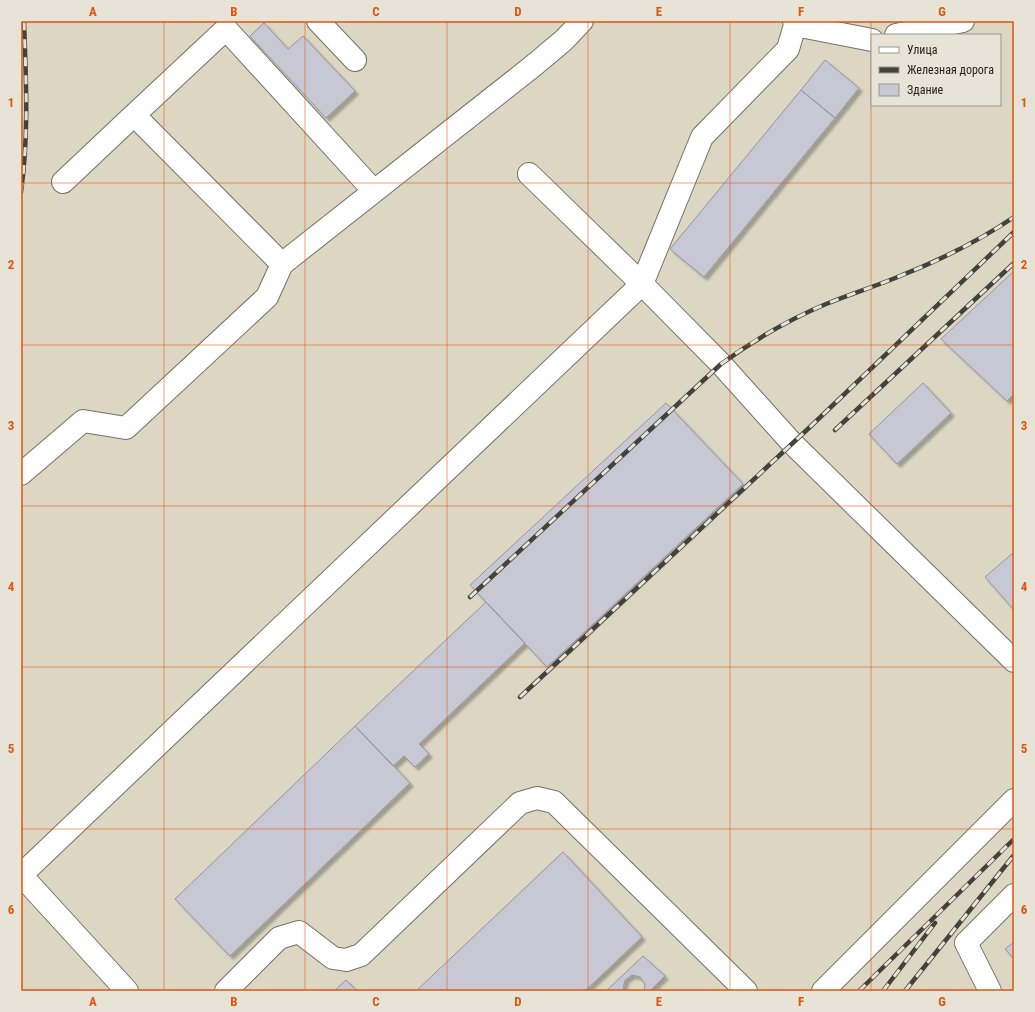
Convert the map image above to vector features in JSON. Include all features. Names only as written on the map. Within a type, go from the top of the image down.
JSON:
[{"type":"lane","points":[[318,21],[355,60]]},
{"type":"lane","points":[[21,474],[83,421],[126,428],[267,297],[282,264],[533,66],[564,40],[582,21]]},
{"type":"lane","points":[[901,34],[963,21]]},
{"type":"lane","points":[[127,991],[21,875],[642,284],[702,137],[788,49],[794,23],[871,40]]},
{"type":"lane","points":[[63,182],[226,29],[374,191]]},
{"type":"lane","points":[[134,115],[282,264]]},
{"type":"lane","points":[[529,174],[642,284],[721,364],[792,443],[1014,661]]},
{"type":"lane","points":[[226,991],[279,938],[299,932],[333,958],[346,960],[361,955],[520,803],[537,798],[554,802],[746,991]]},
{"type":"lane","points":[[823,991],[1014,800]]},
{"type":"lane","points":[[990,991],[966,943],[1014,896]]},
{"type":"shaded area","points":[[21,21],[1014,21],[1014,991],[21,991]]},
{"type":"building","points":[[264,23],[288,49],[303,36],[355,91],[326,118],[250,36]]},
{"type":"building","points":[[825,60],[859,88],[835,118],[801,90]]},
{"type":"building","points":[[801,90],[835,118],[704,277],[670,249]]},
{"type":"building","points":[[1014,271],[1014,394],[1007,401],[941,339]]},
{"type":"building","points":[[923,383],[951,413],[897,464],[869,434]]},
{"type":"building","points":[[666,403],[743,484],[547,667],[470,585]]},
{"type":"building","points":[[1014,552],[1014,610],[985,577]]},
{"type":"building","points":[[486,602],[525,643],[419,744],[429,754],[415,767],[404,756],[393,766],[355,726]]},
{"type":"building","points":[[355,726],[410,783],[230,956],[175,899]]},
{"type":"building","points":[[563,852],[642,937],[585,991],[416,991]]},
{"type":"building","points":[[1014,942],[1014,959],[1005,949]]},
{"type":"building","points":[[643,956],[665,976],[650,991],[644,991],[645,984],[640,977],[632,975],[625,980],[623,989],[625,991],[606,991]]},
{"type":"building","points":[[346,980],[357,991],[334,991]]},
{"type":"railway","points":[[21,192],[24,171],[26,128],[24,21]]},
{"type":"railway","points":[[470,597],[721,364],[733,355],[798,317],[826,304],[891,280],[959,250],[1014,217]]},
{"type":"railway","points":[[520,697],[810,427],[1014,232]]},
{"type":"railway","points":[[835,430],[1014,263]]},
{"type":"railway","points":[[859,991],[1014,839]]},
{"type":"railway","points":[[905,991],[1014,855]]},
{"type":"railway","points":[[883,991],[935,923]]}]
